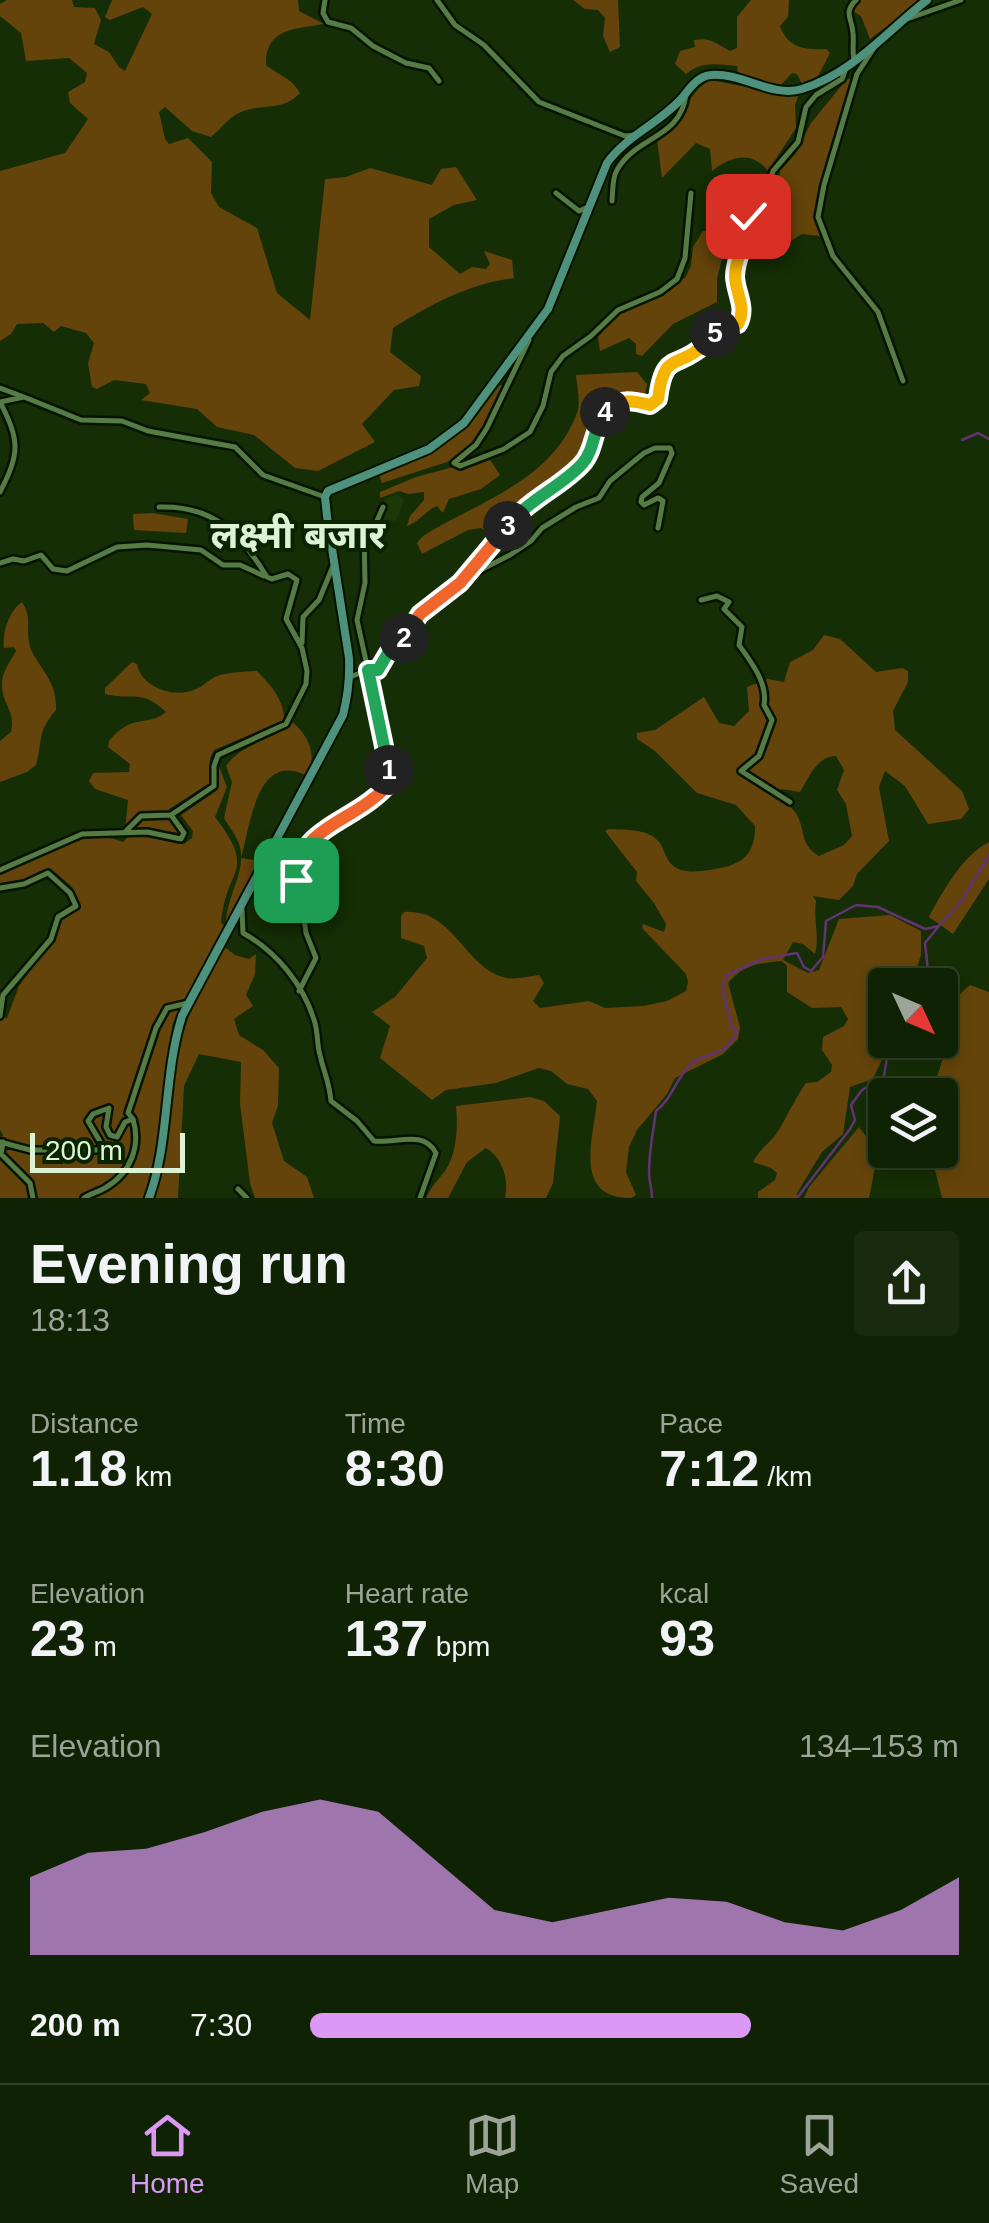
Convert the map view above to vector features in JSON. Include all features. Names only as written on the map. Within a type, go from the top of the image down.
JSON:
[{"type":"main road","points":[[149,1198],[160,1168],[170,1058],[188,1003],[343,716],[350,677],[325,497],[332,488],[447,438],[464,422],[530,337],[554,298],[588,207],[613,154],[670,112],[686,92],[709,75],[793,90],[845,71],[927,0]]},
{"type":"street","points":[[325,0],[322,13],[328,22],[350,28],[372,46],[406,63],[429,68],[438,81]]},
{"type":"street","points":[[437,0],[455,25],[484,45],[539,102],[625,136],[640,134]]},
{"type":"street","points":[[855,63],[848,18],[850,6],[856,0]]},
{"type":"street","points":[[900,22],[961,0]]},
{"type":"street","points":[[874,45],[858,74],[824,184],[818,218],[834,256],[878,312],[903,381]]},
{"type":"street","points":[[460,583],[524,507],[586,459],[599,420],[609,406],[625,400],[650,405],[658,399],[662,373],[668,365],[703,346],[720,329],[738,324],[742,307],[735,277],[749,232],[748,216],[767,189],[772,171],[798,142],[806,107],[826,87],[842,79],[845,71]]},
{"type":"street","points":[[612,201],[614,173],[641,146],[676,122],[686,92]]},
{"type":"street","points":[[556,193],[579,210],[588,207]]},
{"type":"street","points":[[530,337],[487,428],[476,445],[454,464],[478,461],[530,432],[543,406],[551,372],[562,356],[618,310],[660,292],[677,279],[685,258],[691,194]]},
{"type":"street","points":[[0,388],[81,420],[122,421],[156,433],[235,447],[262,475],[325,497]]},
{"type":"street","points":[[0,492],[16,458],[17,438],[0,402],[24,397]]},
{"type":"street","points":[[350,677],[378,670],[420,614],[460,583],[510,555],[542,528],[576,507],[599,498],[610,482],[644,453],[670,448],[672,453],[664,474],[641,502],[644,505],[658,498],[663,501],[658,528]]},
{"type":"street","points":[[159,507],[173,506],[204,514],[234,531],[266,577]]},
{"type":"street","points":[[299,990],[316,958],[306,933],[297,864],[323,828],[360,810],[387,786],[389,768],[357,620],[365,582],[364,529],[376,522],[382,507]]},
{"type":"street","points":[[0,563],[24,562],[41,554],[53,569],[67,571],[118,547],[147,545],[201,550],[223,565],[249,567],[272,580],[288,574],[296,580],[286,618],[302,648]]},
{"type":"street","points":[[126,832],[141,816],[171,815],[214,786],[218,756],[286,724],[306,684],[303,617],[319,600],[333,566]]},
{"type":"street","points":[[701,600],[717,596],[728,602],[724,609],[742,627],[739,645],[761,679],[764,704],[772,720],[759,756],[741,771],[790,802]]},
{"type":"street","points":[[0,870],[82,834],[126,832],[182,839],[184,833],[171,815]]},
{"type":"street","points":[[0,888],[24,884],[48,873],[70,893],[76,906],[58,917],[51,939],[3,996],[0,1016]]},
{"type":"street","points":[[243,896],[243,933],[292,972],[317,1027],[331,1102],[357,1121],[374,1141],[416,1138],[428,1141],[434,1148],[436,1154],[420,1198]]},
{"type":"street","points":[[84,1198],[121,1176],[136,1152],[139,1138],[128,1113],[156,1028],[167,1008],[188,1003]]},
{"type":"street","points":[[33,1198],[30,1183],[2,1154],[2,1142],[30,1150],[99,1150],[102,1145],[88,1121],[92,1114],[109,1108],[106,1128],[117,1137],[124,1122],[133,1119]]},
{"type":"street","points":[[238,1189],[247,1198]]},
{"type":"shaded area","points":[[7,0],[72,0],[74,7],[95,8],[101,20],[94,44],[109,52],[125,71],[152,14],[143,7],[110,20],[105,17],[112,0],[298,0],[299,11],[324,24],[293,29],[276,37],[267,53],[266,65],[297,88],[300,93],[293,99],[241,112],[211,137],[192,131],[165,107],[159,112],[169,144],[188,138],[212,162],[211,193],[219,207],[257,228],[277,293],[310,320],[325,179],[346,177],[370,168],[432,185],[441,169],[456,167],[477,200],[454,205],[429,219],[429,247],[460,274],[472,267],[486,269],[490,264],[484,251],[512,260],[514,278],[451,296],[393,328],[390,352],[421,376],[419,386],[394,390],[362,424],[375,442],[318,471],[295,468],[254,435],[217,427],[197,409],[141,400],[150,393],[146,384],[114,380],[97,389],[92,387],[88,363],[94,343],[86,333],[61,326],[54,332],[43,323],[17,324],[0,341],[0,171],[65,153],[88,119],[70,103],[68,92],[85,82],[87,73],[69,58],[26,61],[21,33],[0,16],[0,4]]},
{"type":"shaded area","points":[[573,0],[618,0],[620,47],[610,52],[603,36],[605,18],[598,10],[585,9]]},
{"type":"shaded area","points":[[751,0],[789,0],[788,17],[780,26],[787,39],[798,46],[826,49],[830,53],[817,78],[802,84],[797,74],[792,73],[779,87],[738,75],[737,66],[704,65],[686,74],[675,64],[680,51],[695,47],[694,40],[709,40],[730,51],[737,48],[737,17]]},
{"type":"shaded area","points":[[860,0],[922,0],[870,39],[861,16],[851,10]]},
{"type":"shaded area","points":[[854,77],[821,184],[815,214],[820,236],[802,234],[789,242],[776,208],[780,171],[796,153],[811,123],[846,80]]},
{"type":"shaded area","points":[[710,80],[799,94],[795,105],[796,128],[768,171],[755,160],[741,158],[712,171],[710,149],[696,143],[662,178],[657,140]]},
{"type":"shaded area","points":[[703,231],[728,234],[717,279],[717,302],[673,324],[642,356],[636,354],[636,344],[629,338],[600,351],[598,337],[622,311],[685,278],[693,247]]},
{"type":"shaded area","points":[[637,372],[647,384],[644,400],[626,397],[613,403],[603,414],[583,458],[519,508],[495,539],[481,528],[468,530],[422,554],[417,543],[423,536],[511,487],[550,456],[577,413],[576,375]]},
{"type":"shaded area","points":[[493,384],[505,386],[486,427],[466,452],[382,483],[378,472],[431,452],[465,426]]},
{"type":"shaded area","points":[[489,458],[500,475],[481,489],[449,499],[443,513],[437,506],[407,526],[424,500],[424,492],[399,491],[380,498],[380,492],[416,477],[453,467],[459,470]]},
{"type":"shaded area","points":[[397,494],[404,499],[396,521],[385,520],[381,516],[386,499]]},
{"type":"shaded area","points":[[133,514],[188,519],[186,533],[134,530]]},
{"type":"shaded area","points":[[22,602],[28,617],[31,650],[53,688],[56,710],[43,731],[36,765],[0,782],[0,741],[11,732],[12,724],[2,679],[16,651],[14,647],[4,648],[4,636],[10,617]]},
{"type":"shaded area","points":[[824,635],[840,639],[876,672],[902,668],[908,671],[908,682],[893,711],[895,730],[962,791],[969,809],[961,819],[928,824],[905,786],[885,771],[879,787],[889,841],[857,874],[853,886],[839,900],[813,896],[815,954],[803,944],[793,942],[783,960],[808,973],[819,970],[839,919],[890,915],[921,931],[917,968],[868,968],[868,1058],[883,1058],[873,1078],[850,1087],[843,1134],[822,1152],[797,1198],[758,1198],[758,1192],[775,1180],[777,1173],[753,1162],[777,1133],[806,1083],[817,1082],[831,1072],[832,1065],[822,1050],[823,1037],[844,1026],[848,1019],[841,1007],[812,1008],[787,992],[787,966],[782,961],[752,966],[728,983],[740,1027],[738,1039],[723,1054],[675,1078],[637,1130],[629,1147],[626,1172],[636,1195],[631,1198],[613,1195],[594,1178],[591,1149],[597,1101],[588,1089],[567,1084],[551,1071],[539,1068],[496,1083],[446,1090],[432,1100],[380,1058],[390,1026],[372,1012],[395,997],[427,958],[424,946],[401,938],[404,912],[421,913],[435,920],[493,973],[511,978],[539,975],[544,983],[533,1001],[540,1008],[589,1001],[605,1008],[643,1006],[667,1001],[686,991],[686,974],[642,928],[643,924],[664,932],[666,924],[636,881],[637,872],[605,831],[629,830],[650,835],[660,843],[674,867],[682,870],[720,868],[743,859],[752,846],[755,826],[736,805],[697,793],[655,751],[637,739],[637,733],[655,730],[704,697],[719,723],[734,726],[749,711],[747,687],[768,679],[784,682],[790,662],[813,650]],"holes":[[[836,756],[844,770],[837,790],[846,804],[852,836],[844,845],[819,856],[808,847],[795,812],[777,793],[781,789],[800,792],[814,768]]]},
{"type":"shaded area","points":[[132,662],[152,685],[179,693],[196,689],[221,675],[257,671],[276,693],[283,712],[285,720],[214,750],[209,784],[169,809],[180,833],[125,831],[128,800],[95,789],[89,781],[93,773],[129,772],[130,764],[108,747],[109,741],[125,726],[166,712],[150,700],[105,694],[105,688]]},
{"type":"shaded area","points":[[291,721],[310,746],[309,768],[305,775],[289,770],[266,783],[252,812],[241,858],[239,843],[224,818],[232,782],[226,766],[240,752]]},
{"type":"shaded area","points":[[218,764],[227,787],[215,817],[235,849],[236,870],[224,904],[221,923],[225,926],[173,1023],[155,1188],[165,1151],[179,1048],[197,996],[222,945],[249,959],[256,954],[255,974],[246,995],[253,1006],[234,1019],[239,1035],[263,1050],[279,1068],[278,1105],[272,1123],[284,1161],[307,1177],[314,1198],[255,1198],[240,1104],[241,1062],[199,1054],[184,1086],[178,1198],[0,1198],[0,1016],[7,1018],[19,986],[53,940],[61,921],[79,906],[73,888],[56,873],[42,871],[23,882],[0,886],[0,872],[61,846],[93,838],[123,842],[131,834],[184,844],[192,838],[193,831],[181,815],[216,791]]},
{"type":"shaded area","points":[[989,842],[989,879],[953,934],[929,917],[962,865]]},
{"type":"shaded area","points":[[241,858],[260,861],[226,921],[229,902]]},
{"type":"shaded area","points":[[970,985],[989,992],[989,1198],[942,1198],[934,1168],[958,1168],[958,1078],[936,1078],[943,1058],[958,1058],[961,993]]},
{"type":"shaded area","points":[[530,1097],[544,1101],[560,1116],[553,1183],[546,1198],[505,1198],[503,1170],[486,1148],[467,1162],[448,1198],[426,1198],[452,1156],[456,1106]]},
{"type":"shaded area","points":[[859,1127],[868,1139],[868,1168],[875,1168],[869,1198],[804,1198]]},
{"type":"waterway","points":[[962,440],[978,433],[989,439]]},
{"type":"waterway","points":[[652,1198],[649,1164],[656,1111],[691,1064],[726,1047],[737,1032],[732,1028],[722,986],[727,975],[762,959],[797,953],[804,967],[811,971],[823,957],[826,921],[856,905],[878,907],[925,929],[939,926],[963,899],[989,855]]},
{"type":"waterway","points":[[928,968],[925,943],[938,927]]},
{"type":"waterway","points":[[797,1198],[850,1129],[855,1120],[851,1105],[862,1090],[884,1076],[887,1058]]},
{"type":"district","name":"लक्ष्मी बजार","points":[[298,535]]},
{"type":"route","points":[[296,880],[302,854],[323,828],[360,810],[387,786],[389,768],[368,670],[378,670],[420,614],[460,583],[524,507],[580,467],[599,420],[609,406],[625,400],[650,405],[658,399],[662,373],[668,365],[703,346],[720,329],[738,324],[742,307],[735,277],[749,232],[748,216]]}]
